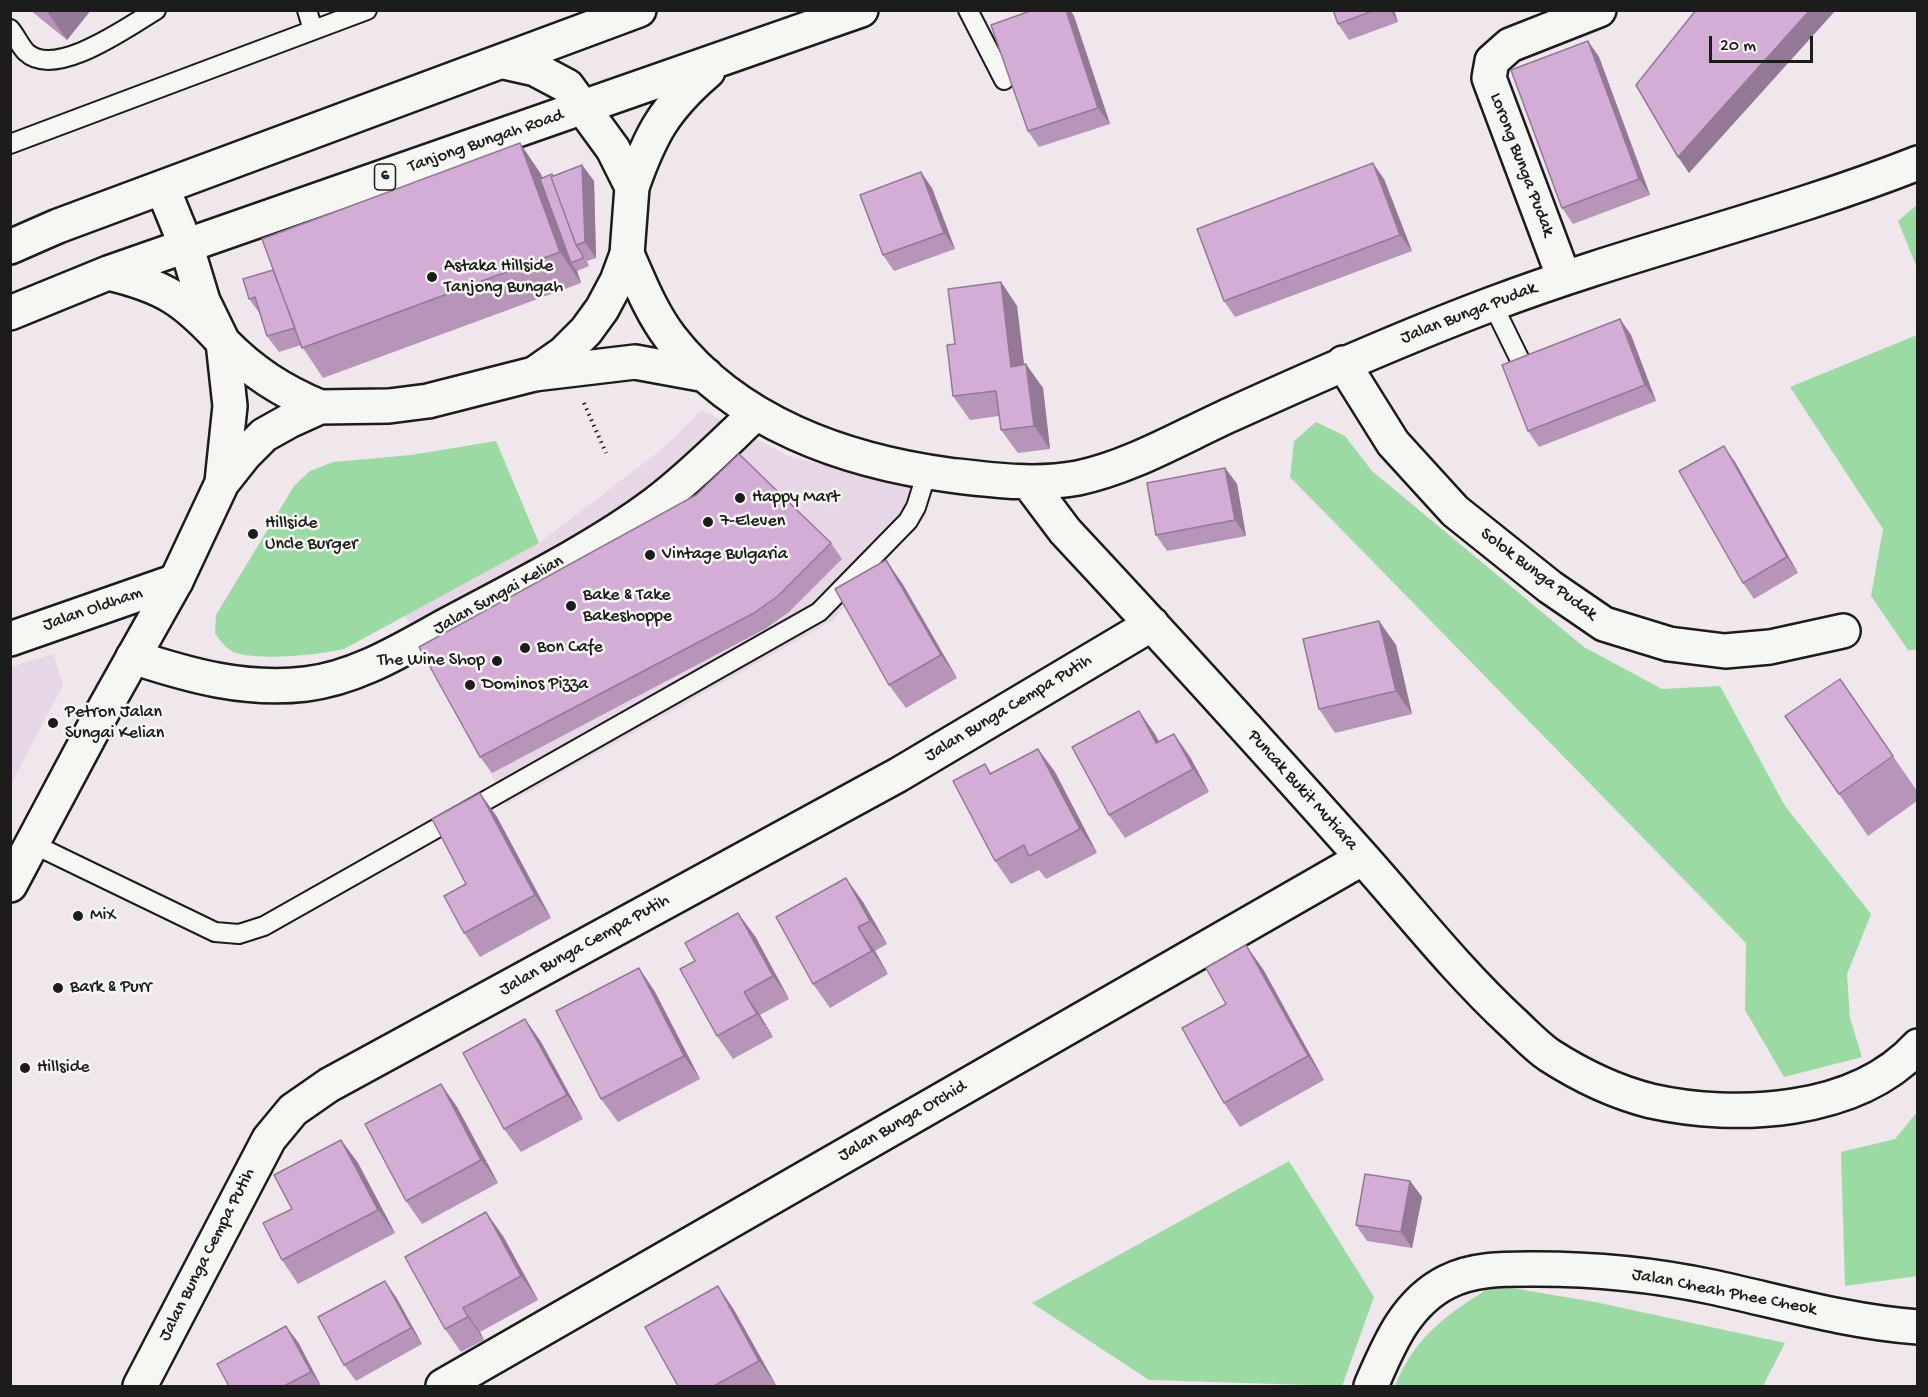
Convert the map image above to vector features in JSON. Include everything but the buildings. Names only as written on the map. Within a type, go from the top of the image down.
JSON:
[{"type":"street","points":[[10,247],[58,226],[163,189],[639,10]]},
{"type":"street","name":"Tanjong Bungah Road","points":[[10,313],[108,273],[187,248],[861,10]]},
{"type":"street","name":"Lorong Bunga Pudak","points":[[1564,278],[1489,78],[1492,61],[1510,45],[1599,10]]},
{"type":"street","points":[[534,375],[564,352],[586,331],[617,281],[627,254],[632,187],[652,136],[678,97],[721,60]]},
{"type":"street","points":[[504,62],[551,76],[567,86],[613,149],[632,187]]},
{"type":"street","name":"Jalan Bunga Pudak","points":[[1029,483],[1080,478],[1127,461],[1343,363],[1492,303],[1564,278],[1859,186],[1917,162]]},
{"type":"street","points":[[163,189],[187,248],[203,301],[223,342],[230,406],[222,483]]},
{"type":"street","points":[[627,254],[656,316],[672,340],[706,375],[756,413],[782,428],[822,445],[927,472],[1029,483]]},
{"type":"street","points":[[108,273],[146,282],[172,295],[194,310],[246,365],[267,381],[320,407]]},
{"type":"street","points":[[10,885],[176,581],[222,483],[264,435],[320,407],[389,406],[428,402],[534,375],[635,362],[706,375]]},
{"type":"street","name":"Solok Bunga Pudak","points":[[1343,363],[1393,443],[1455,511],[1550,587],[1604,624],[1669,644],[1725,651],[1770,647],[1843,631]]},
{"type":"street","name":"Jalan Sungai Kelian","points":[[133,657],[196,678],[270,687],[309,683],[353,672],[394,654],[507,593],[653,506],[685,480],[756,413]]},
{"type":"street","name":"Puncak Bukit Mutiara","points":[[1029,483],[1065,531],[1152,624],[1491,1003],[1546,1053],[1587,1078],[1650,1101],[1712,1108],[1777,1109],[1839,1097],[1903,1062],[1917,1046]]},
{"type":"street","name":"Jalan Oldham","points":[[10,639],[176,581]]},
{"type":"street","name":"Jalan Bunga Cempa Putih","points":[[140,1386],[269,1139],[293,1110],[329,1085],[897,775],[1152,624]]},
{"type":"street","name":"Jalan Bunga Orchid","points":[[443,1386],[1363,858]]},
{"type":"street","name":"Jalan Cheah Phee Cheok","points":[[1371,1386],[1394,1335],[1416,1305],[1445,1283],[1476,1271],[1576,1269],[1662,1279],[1710,1287],[1874,1324],[1917,1327]]},
{"type":"lane","points":[[10,29],[27,53],[46,61],[76,56],[156,10]]},
{"type":"lane","points":[[307,10],[313,30]]},
{"type":"lane","points":[[10,144],[367,10]]},
{"type":"lane","points":[[968,10],[1004,80]]},
{"type":"lane","points":[[1492,303],[1521,362]]},
{"type":"lane","points":[[33,844],[215,932],[239,934],[264,926],[819,612],[908,521],[916,507],[927,472]]},
{"type":"path","points":[[590,413],[606,453]]},
{"type":"shaded area","points":[[702,410],[788,456],[933,491],[925,517],[832,621],[507,804],[405,615],[539,543],[661,450]]},
{"type":"shaded area","points":[[53,654],[63,685],[11,784],[11,667]]},
{"type":"green space","points":[[1917,205],[1917,268],[1898,221]]},
{"type":"green space","points":[[1917,335],[1918,650],[1908,650],[1871,596],[1883,529],[1790,387]]},
{"type":"green space","points":[[1316,422],[1345,436],[1372,471],[1584,647],[1662,689],[1720,686],[1785,806],[1871,914],[1847,974],[1850,1018],[1862,1057],[1784,1077],[1745,1010],[1746,943],[1290,477],[1294,441]]},
{"type":"green space","points":[[496,441],[539,543],[344,649],[292,656],[251,656],[232,651],[217,636],[215,633],[216,615],[294,486],[310,471],[333,462],[411,455]]},
{"type":"green space","points":[[1917,1112],[1917,1276],[1845,1286],[1841,1152],[1895,1139]]},
{"type":"green space","points":[[1289,1161],[1374,1297],[1342,1386],[1149,1380],[1032,1303]]},
{"type":"green space","points":[[1494,1285],[1595,1302],[1785,1343],[1763,1386],[1395,1386],[1403,1368],[1423,1339],[1462,1305]]},
{"type":"place","name":"Astaka Hillside Tanjong Bungah","points":[[432,277]]},
{"type":"place","name":"Happy Mart","points":[[740,498]]},
{"type":"place","name":"7-Eleven","points":[[708,522]]},
{"type":"place","name":"Hillside Uncle Burger","points":[[253,534]]},
{"type":"place","name":"Vintage Bulgaria","points":[[650,555]]},
{"type":"place","name":"Bake & Take Bakeshoppe","points":[[571,606]]},
{"type":"place","name":"Bon Cafe","points":[[525,648]]},
{"type":"place","name":"The Wine Shop","points":[[497,661]]},
{"type":"place","name":"Dominos Pizza","points":[[470,685]]},
{"type":"place","name":"Petron Jalan Sungai Kelian","points":[[53,723]]},
{"type":"place","name":"MiX","points":[[78,916]]},
{"type":"place","name":"Bark & Purr","points":[[58,988]]},
{"type":"place","name":"Hillside","points":[[25,1068]]}]
